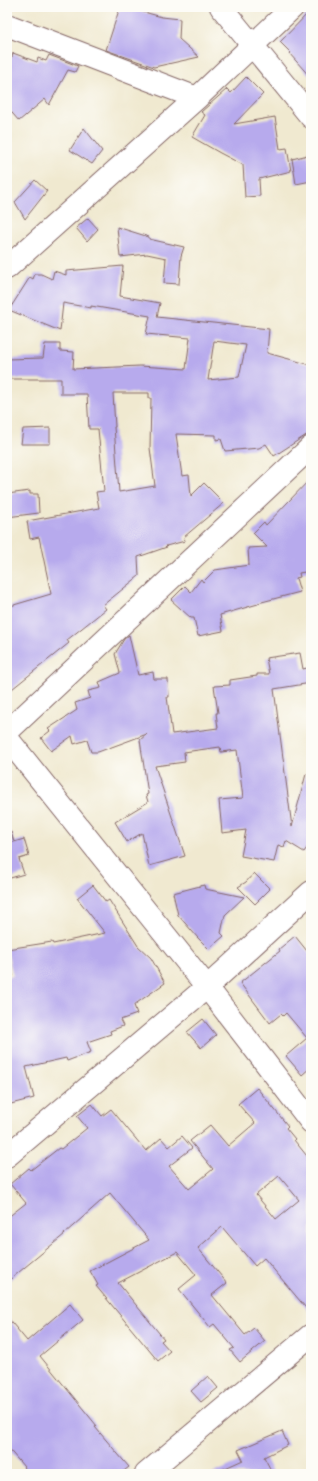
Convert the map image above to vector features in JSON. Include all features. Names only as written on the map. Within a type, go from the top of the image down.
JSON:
[{"type":"street","points":[[221,7],[311,117]]},
{"type":"street","points":[[7,268],[198,98],[293,7]]},
{"type":"street","points":[[7,25],[198,98]]},
{"type":"street","points":[[7,732],[311,446]]},
{"type":"street","points":[[7,738],[207,987],[311,1122]]},
{"type":"street","points":[[7,1156],[207,987],[311,892]]},
{"type":"street","points":[[146,1474],[311,1335]]},
{"type":"building","points":[[120,7],[162,17],[180,19],[179,39],[199,57],[154,67],[106,50]]},
{"type":"building","points":[[311,10],[311,78],[280,42]]},
{"type":"building","points":[[13,53],[37,62],[38,58],[46,61],[49,55],[78,66],[75,72],[68,70],[49,105],[45,99],[19,121],[7,107],[7,55],[12,57]]},
{"type":"building","points":[[246,77],[263,94],[234,124],[275,117],[280,149],[287,148],[291,171],[259,179],[260,196],[245,197],[243,165],[192,137],[205,115],[201,112],[227,89],[231,93]]},
{"type":"building","points":[[84,128],[102,151],[92,164],[70,150]]},
{"type":"building","points":[[308,155],[311,181],[296,184],[292,159]]},
{"type":"building","points":[[35,180],[47,191],[25,219],[15,202]]},
{"type":"building","points":[[88,218],[98,229],[87,241],[76,228]]},
{"type":"building","points":[[117,227],[149,237],[149,239],[184,247],[181,256],[179,284],[164,283],[166,258],[147,254],[120,257]]},
{"type":"building","points":[[123,266],[120,296],[160,303],[157,317],[269,329],[267,353],[311,365],[311,432],[274,456],[266,444],[259,448],[225,451],[221,439],[216,440],[216,435],[176,434],[182,476],[189,475],[191,496],[204,483],[224,503],[184,537],[185,541],[166,546],[167,547],[138,557],[139,576],[103,605],[106,609],[67,640],[69,643],[7,693],[7,607],[51,594],[39,537],[30,539],[27,521],[99,508],[96,492],[104,491],[98,429],[89,429],[87,394],[61,394],[61,379],[7,379],[7,359],[43,358],[45,344],[60,344],[60,351],[74,352],[73,369],[140,366],[186,369],[190,338],[146,334],[150,316],[63,303],[60,331],[9,310],[30,277],[33,279],[35,274],[41,274],[52,279],[54,271],[66,275],[66,271]],"holes":[[[214,341],[246,345],[239,377],[208,380]],[[113,393],[149,393],[149,398],[151,398],[150,448],[155,486],[119,492]]]},
{"type":"building","points":[[50,428],[50,444],[21,444],[23,429]]},
{"type":"building","points":[[311,478],[311,571],[299,573],[300,577],[296,578],[300,592],[220,615],[223,631],[198,636],[194,618],[191,618],[171,600],[185,586],[191,592],[201,579],[203,582],[215,570],[249,565],[248,548],[267,547],[253,533],[264,522],[266,525]]},
{"type":"building","points":[[30,491],[30,494],[38,494],[39,513],[7,517],[7,494]]},
{"type":"building","points":[[129,635],[138,675],[153,672],[154,679],[168,679],[169,697],[167,697],[172,734],[218,728],[216,713],[218,713],[214,686],[230,685],[230,680],[257,676],[257,674],[269,674],[266,658],[300,653],[303,669],[311,667],[311,683],[274,689],[292,827],[306,774],[311,775],[311,842],[304,852],[286,841],[284,847],[278,845],[274,862],[241,856],[246,830],[222,833],[219,800],[243,798],[237,750],[221,752],[220,747],[184,752],[185,762],[155,766],[185,856],[149,866],[142,833],[127,842],[115,822],[148,802],[140,740],[147,734],[98,752],[91,752],[87,740],[74,744],[72,736],[51,751],[41,738],[50,731],[48,729],[77,710],[75,703],[90,698],[88,691],[101,688],[99,682],[120,673],[115,654],[124,639]]},
{"type":"building","points":[[7,832],[11,832],[14,842],[24,839],[29,856],[19,859],[24,874],[7,879]]},
{"type":"building","points":[[254,873],[270,889],[255,904],[238,887],[246,882]]},
{"type":"building","points":[[93,885],[106,902],[109,900],[138,946],[151,958],[165,983],[134,1005],[137,1014],[120,1020],[123,1026],[110,1031],[111,1034],[87,1042],[91,1052],[67,1061],[66,1058],[26,1067],[34,1098],[7,1105],[7,977],[13,976],[7,949],[52,942],[53,944],[105,933],[77,898]]},
{"type":"building","points":[[204,885],[205,889],[244,897],[225,915],[221,933],[224,936],[209,949],[178,915],[173,893]]},
{"type":"building","points":[[295,936],[311,956],[311,1067],[302,1075],[286,1056],[307,1038],[286,1013],[283,1016],[281,1014],[270,1023],[240,983],[280,951],[279,949]]},
{"type":"building","points":[[203,1019],[216,1035],[201,1048],[187,1032]]},
{"type":"building","points":[[257,1088],[288,1126],[286,1128],[311,1161],[311,1314],[264,1258],[255,1266],[222,1227],[198,1248],[227,1283],[212,1295],[245,1335],[254,1328],[265,1341],[240,1362],[230,1350],[234,1348],[214,1324],[210,1327],[179,1289],[196,1275],[177,1252],[118,1283],[164,1339],[161,1341],[170,1351],[158,1361],[96,1286],[98,1285],[90,1271],[149,1240],[110,1193],[65,1234],[7,1282],[7,1218],[26,1203],[10,1184],[29,1168],[31,1170],[87,1128],[77,1116],[92,1104],[102,1116],[111,1109],[146,1151],[161,1138],[169,1147],[182,1136],[192,1148],[169,1166],[189,1189],[213,1169],[190,1141],[210,1125],[228,1146],[255,1123],[238,1104]],"holes":[[[279,1176],[299,1200],[276,1219],[256,1195]]]},
{"type":"building","points":[[70,1304],[83,1320],[40,1356],[97,1426],[95,1427],[129,1467],[120,1474],[30,1474],[7,1447],[7,1317],[27,1341]]},
{"type":"building","points":[[208,1376],[218,1388],[201,1402],[191,1391]]},
{"type":"building","points":[[282,1431],[288,1445],[264,1457],[273,1474],[212,1474],[243,1460],[238,1450]]}]
